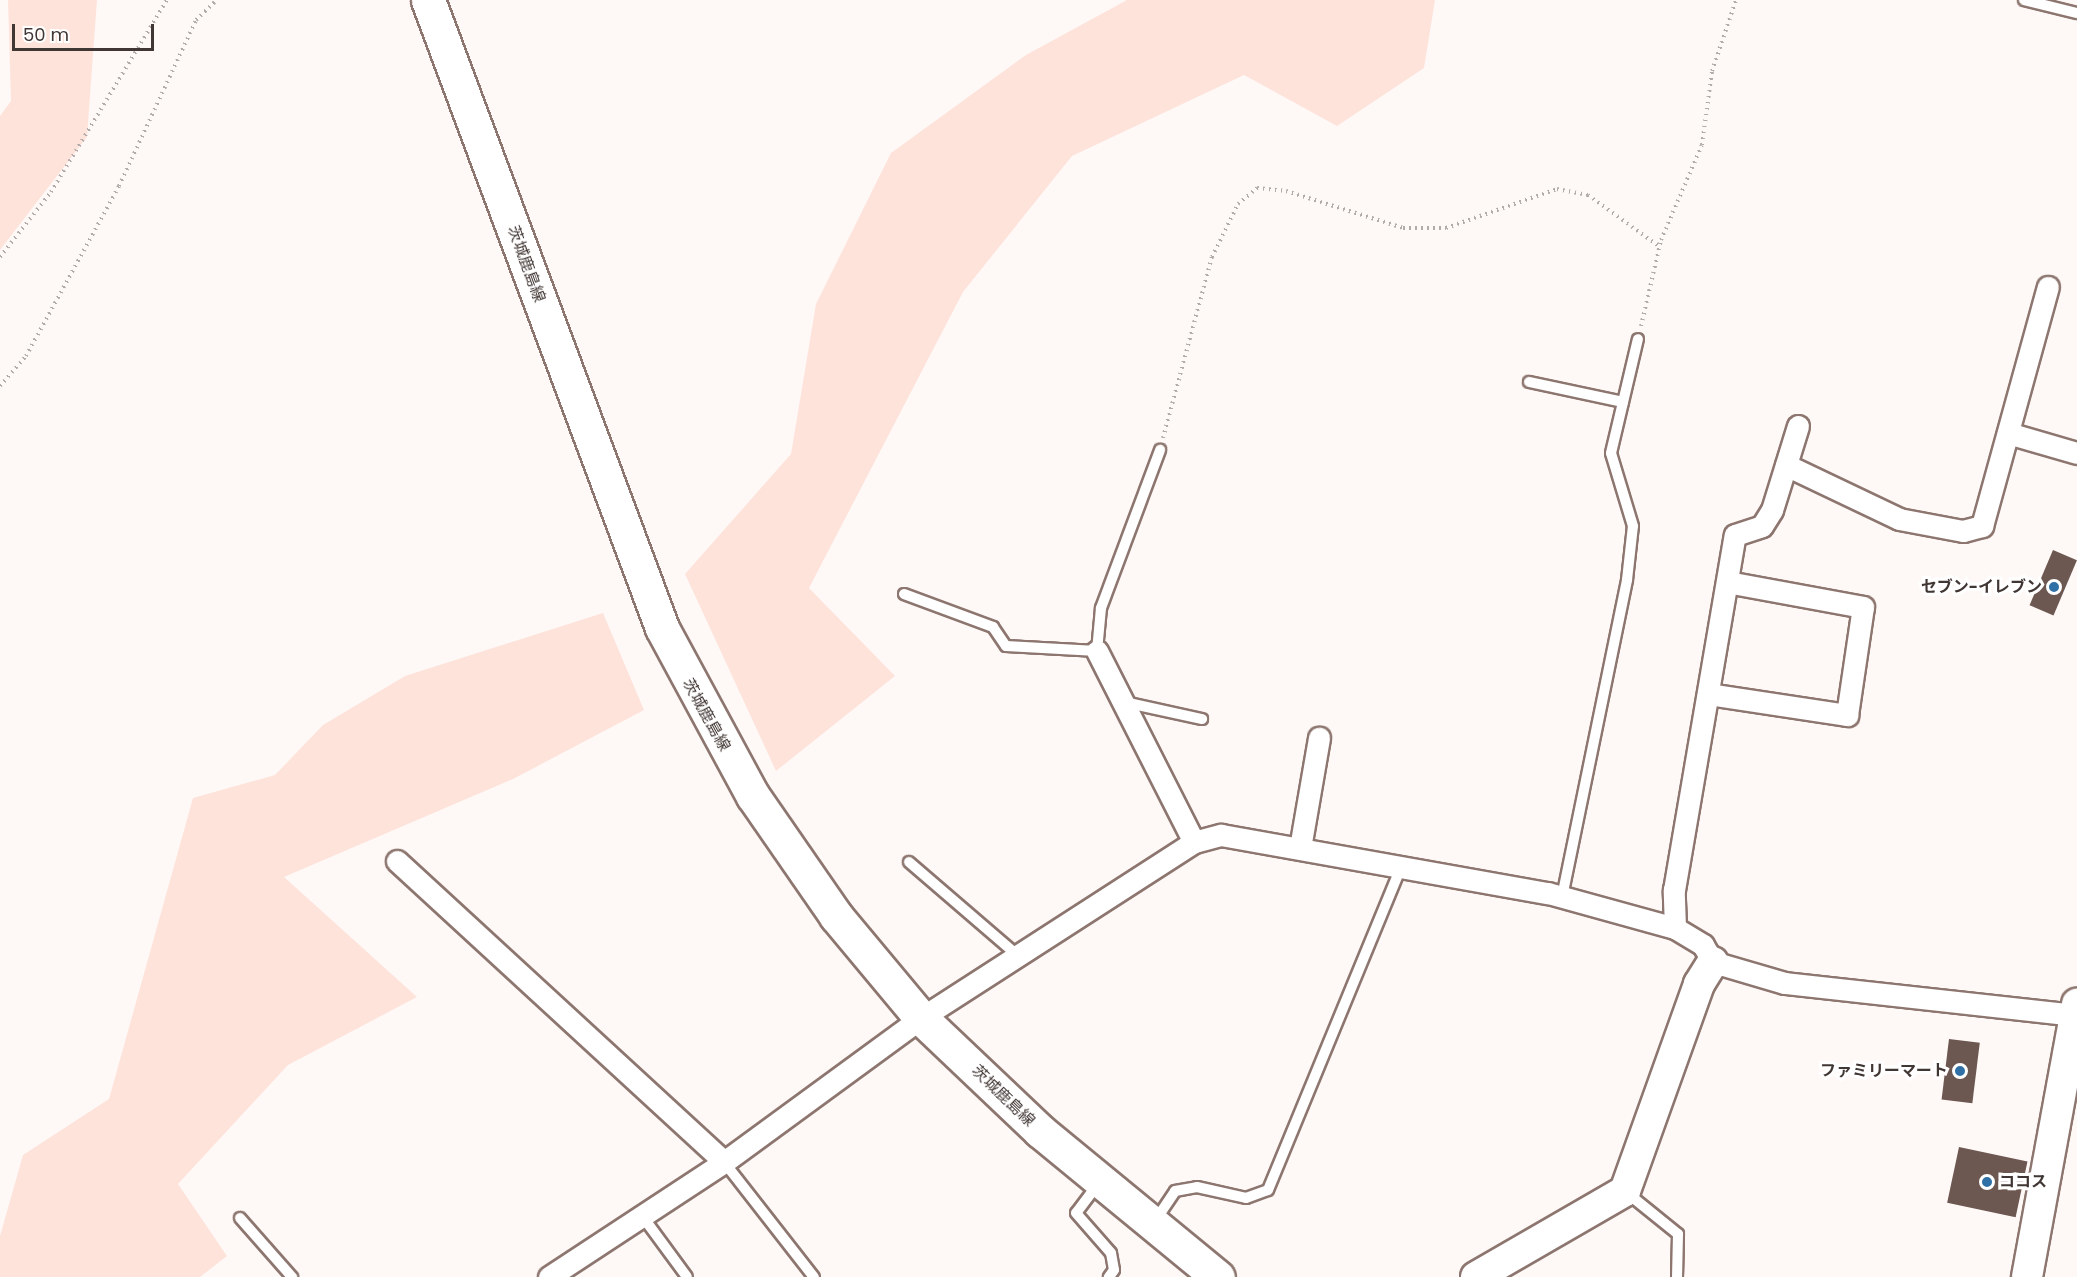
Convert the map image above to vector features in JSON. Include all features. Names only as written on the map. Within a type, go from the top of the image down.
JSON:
[{"type":"main road","name":"茨城鹿島線","points":[[428,0],[678,663],[791,853],[921,1018],[1100,1181],[1218,1277]]},
{"type":"street","points":[[1786,465],[1899,519],[1963,531],[1982,526],[2048,287]]},
{"type":"street","points":[[1676,927],[1674,891],[1735,535],[1762,526],[1786,465],[1798,426]]},
{"type":"street","points":[[2008,434],[2077,453]]},
{"type":"street","points":[[1708,694],[1847,716],[1863,607],[1727,582]]},
{"type":"street","points":[[1097,651],[1194,842]]},
{"type":"street","points":[[1300,848],[1319,738]]},
{"type":"street","points":[[556,1275],[724,1162],[921,1018],[1194,842],[1221,835],[1402,864],[1562,897],[1676,927],[1703,945],[1713,962],[1785,983],[2076,1010],[2027,1277]]},
{"type":"street","points":[[397,861],[724,1162]]},
{"type":"street","points":[[1476,1277],[1625,1191],[1699,984],[1713,962]]},
{"type":"lane","points":[[2024,0],[2077,13]]},
{"type":"lane","points":[[1562,897],[1627,580],[1633,526],[1611,453],[1638,339]]},
{"type":"lane","points":[[1530,382],[1623,402]]},
{"type":"lane","points":[[904,594],[993,627],[1006,646],[1097,651],[1101,608],[1160,450]]},
{"type":"lane","points":[[1123,702],[1202,719]]},
{"type":"lane","points":[[909,862],[1017,955]]},
{"type":"lane","points":[[1160,1231],[1175,1191],[1197,1187],[1246,1198],[1268,1190],[1402,864]]},
{"type":"lane","points":[[724,1162],[814,1277]]},
{"type":"lane","points":[[1100,1181],[1076,1213],[1111,1253],[1114,1270],[1109,1277]]},
{"type":"lane","points":[[1625,1191],[1678,1234],[1677,1277]]},
{"type":"lane","points":[[643,1217],[687,1277]]},
{"type":"lane","points":[[240,1218],[292,1277]]},
{"type":"path","points":[[0,257],[51,192],[167,0]]},
{"type":"path","points":[[0,386],[26,356],[119,186],[196,20],[217,0]]},
{"type":"path","points":[[1638,339],[1660,247],[1702,145],[1712,71],[1736,0]]},
{"type":"path","points":[[1160,450],[1212,257],[1238,204],[1257,188],[1286,191],[1414,228],[1446,228],[1557,189],[1588,195],[1660,247]]},
{"type":"shaded area","points":[[8,0],[97,0],[87,137],[0,250],[0,116],[11,101]]},
{"type":"shaded area","points":[[1127,0],[1435,0],[1424,68],[1337,126],[1244,75],[1072,156],[963,292],[809,588],[895,676],[776,771],[685,574],[791,454],[816,304],[891,153],[1026,55]]},
{"type":"shaded area","points":[[603,613],[644,710],[513,779],[284,877],[417,997],[288,1065],[178,1184],[227,1256],[200,1277],[0,1277],[0,1236],[23,1155],[109,1099],[193,798],[275,775],[323,725],[405,676]]},
{"type":"building","name":"セブン-イレブン","points":[[2053,550],[2077,560],[2053,615],[2030,605]]},
{"type":"building","name":"ファミリーマート","points":[[1949,1039],[1980,1043],[1972,1103],[1942,1100]]},
{"type":"building","name":"ココス","points":[[1959,1147],[2027,1162],[2016,1217],[1947,1203]]},
{"type":"place","name":"セブン-イレブン","points":[[2054,587]]},
{"type":"place","name":"ファミリーマート","points":[[1960,1071]]},
{"type":"place","name":"ココス","points":[[1987,1182]]}]
